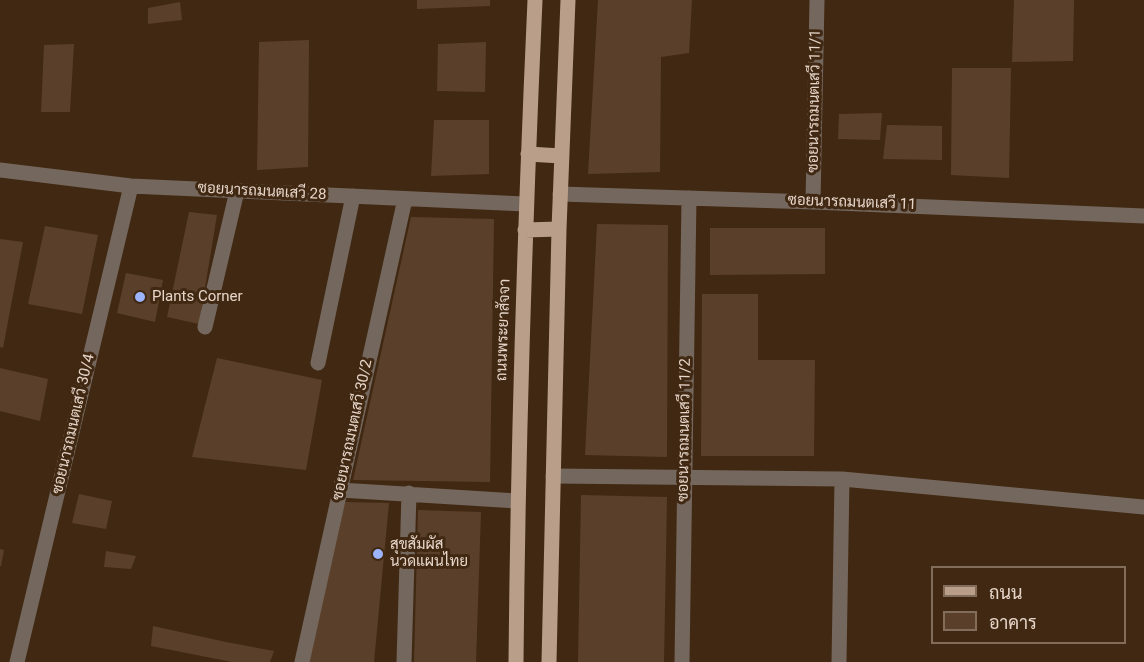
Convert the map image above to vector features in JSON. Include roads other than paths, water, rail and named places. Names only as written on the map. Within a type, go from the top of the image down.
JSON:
[{"type":"main road","name":"ถนนพระยาสัจจา","points":[[516,662],[517,501],[525,204],[535,0]]},
{"type":"main road","points":[[549,662],[561,156],[568,0]]},
{"type":"main road","points":[[528,154],[561,156]]},
{"type":"main road","points":[[525,230],[559,229]]},
{"type":"street","name":"ซอยนารถมนตเสวี 11/1","points":[[813,201],[817,0]]},
{"type":"street","name":"ซอยนารถมนตเสวี 28","points":[[0,170],[131,186],[525,204]]},
{"type":"street","name":"ซอยนารถมนตเสวี 30/4","points":[[17,662],[131,186]]},
{"type":"street","points":[[205,327],[237,191]]},
{"type":"street","name":"ซอยนารถมนตเสวี 11","points":[[560,194],[813,201],[1144,216]]},
{"type":"street","points":[[318,363],[353,196]]},
{"type":"street","name":"ซอยนารถมนตเสวี 11/2","points":[[682,662],[689,198]]},
{"type":"street","name":"ซอยนารถมนตเสวี 30/2","points":[[302,662],[405,199]]},
{"type":"street","points":[[553,476],[842,479],[1144,507]]},
{"type":"street","points":[[839,662],[842,479]]},
{"type":"street","points":[[340,490],[517,501]]},
{"type":"street","points":[[404,662],[409,493]]},
{"type":"place","name":"Plants Corner","points":[[140,297]]},
{"type":"place","name":"สุขสัมผัส นวดแผนไทย","points":[[378,554]]}]
